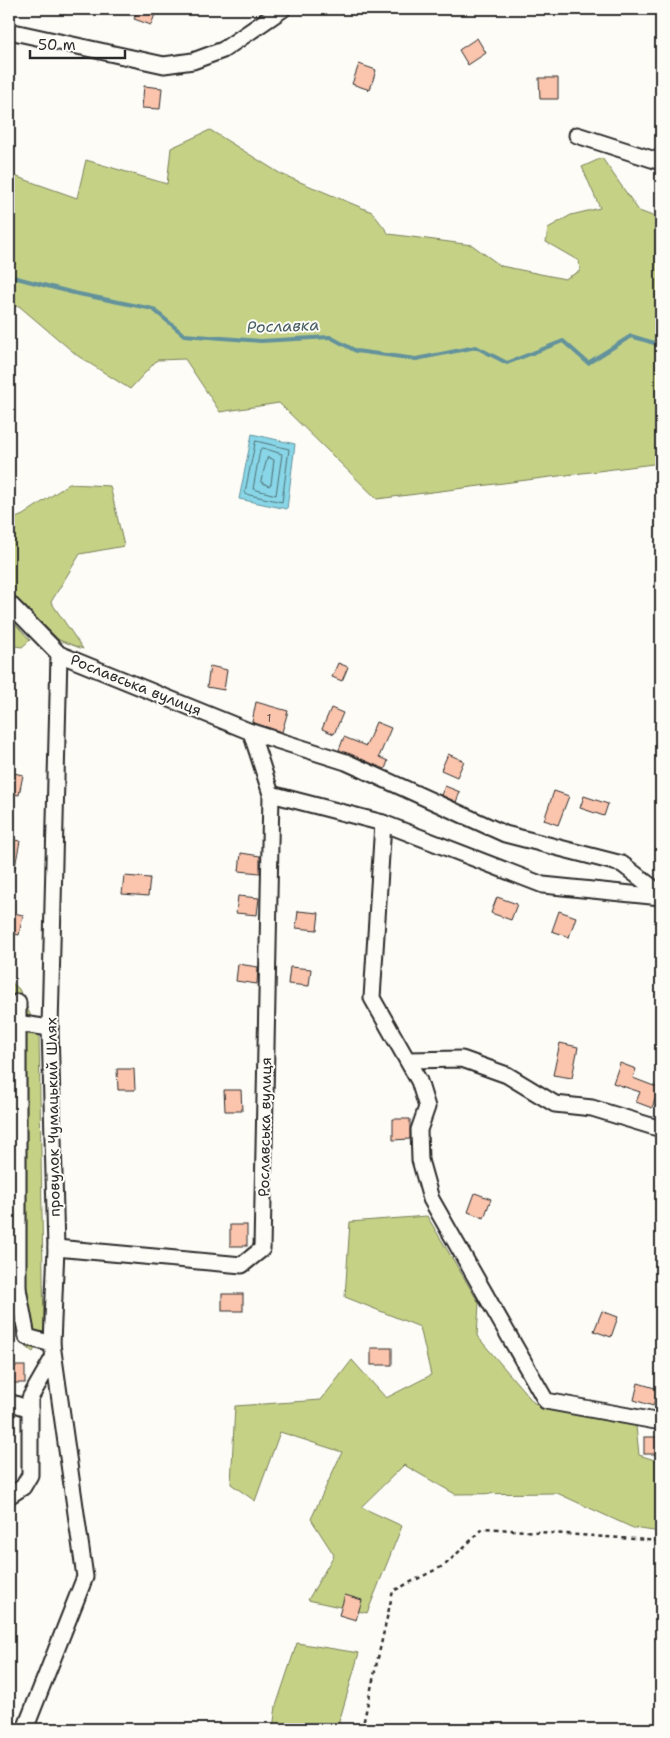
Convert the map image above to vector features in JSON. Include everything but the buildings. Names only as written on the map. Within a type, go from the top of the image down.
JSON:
[{"type":"street","points":[[9,31],[164,65],[193,61],[223,50],[283,9]]},
{"type":"street","points":[[577,135],[661,162]]},
{"type":"street","name":"Рославська вулиця","points":[[9,603],[59,654],[251,732],[346,762],[505,834],[622,864],[661,896]]},
{"type":"street","name":"провулок Чумацький Шлях","points":[[25,1729],[84,1577],[53,1351],[56,1248],[50,1028],[59,654]]},
{"type":"street","name":"Рославська вулиця","points":[[56,1248],[242,1264],[262,1249],[271,794],[251,732]]},
{"type":"street","name":"Рославська вулиця","points":[[271,794],[383,823],[544,885],[661,896]]},
{"type":"street","points":[[383,823],[372,998],[419,1081],[427,1106],[420,1130],[420,1160],[431,1199],[546,1401],[661,1422]]},
{"type":"street","points":[[9,1496],[23,1487],[30,1474],[30,1398],[53,1351],[27,1337],[14,1289],[13,1023],[18,1002]]},
{"type":"street","points":[[13,1023],[50,1028]]},
{"type":"street","points":[[408,1060],[462,1059],[508,1075],[556,1104],[592,1108],[661,1129]]},
{"type":"street","points":[[9,1402],[30,1409]]},
{"type":"path","points":[[362,1729],[393,1591],[445,1565],[484,1528],[661,1541]]},
{"type":"green space","points":[[210,130],[281,174],[372,212],[389,234],[472,245],[501,266],[565,279],[580,271],[579,261],[546,242],[548,228],[571,215],[600,208],[582,167],[602,158],[639,211],[661,219],[661,463],[377,499],[279,403],[220,412],[185,359],[157,360],[130,389],[78,356],[19,306],[9,307],[9,174],[77,198],[86,160],[167,184],[171,148]]},
{"type":"green space","points":[[69,484],[110,486],[124,546],[80,554],[51,602],[83,649],[59,640],[9,591],[9,521],[23,515]]},
{"type":"green space","points":[[9,617],[30,640],[22,647],[9,645]]},
{"type":"green space","points":[[9,980],[19,989],[39,1035],[44,1332],[33,1352],[20,1342],[25,1129],[9,1097]]},
{"type":"green space","points":[[427,1216],[479,1303],[477,1336],[534,1403],[636,1426],[639,1455],[661,1462],[661,1532],[633,1528],[557,1493],[455,1494],[404,1465],[361,1507],[402,1526],[367,1613],[308,1600],[334,1555],[311,1519],[342,1452],[280,1432],[255,1501],[231,1484],[235,1406],[321,1400],[352,1360],[386,1398],[431,1375],[420,1327],[345,1297],[350,1222]]},
{"type":"green space","points":[[297,1643],[359,1653],[337,1729],[273,1729],[276,1706]]},
{"type":"water","points":[[252,434],[295,444],[287,509],[239,499]]},
{"type":"waterway","name":"Рославка","points":[[9,276],[74,293],[153,309],[184,335],[261,341],[330,337],[356,351],[416,359],[476,347],[507,363],[563,341],[588,363],[631,336],[661,345]]}]
